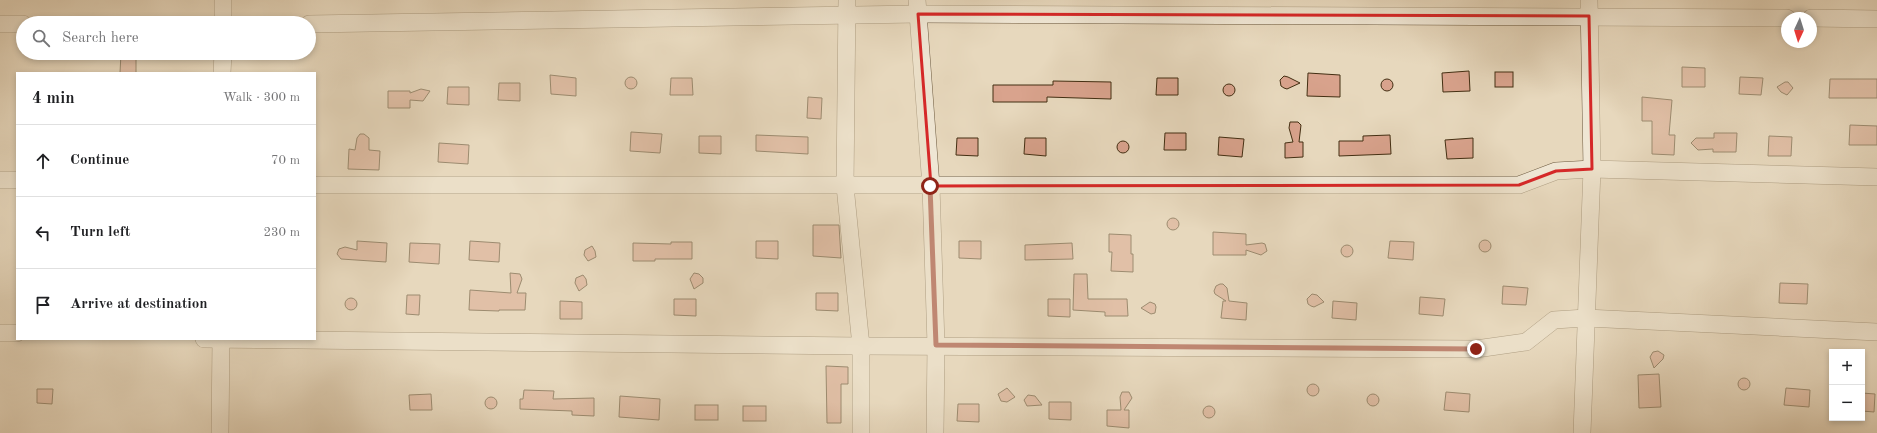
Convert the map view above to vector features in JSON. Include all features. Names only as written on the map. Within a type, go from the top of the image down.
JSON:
[{"type":"street","points":[[223,0],[223,16]]},
{"type":"street","points":[[847,7],[845,186],[861,346],[861,433]]},
{"type":"street","points":[[316,24],[847,7],[1589,8],[1781,18]]},
{"type":"street","points":[[918,7],[930,186],[936,345],[935,433]]},
{"type":"street","points":[[1582,433],[1592,169],[1589,8]]},
{"type":"street","points":[[1817,18],[1877,19]]},
{"type":"street","points":[[0,24],[16,24]]},
{"type":"street","points":[[222,72],[223,60]]},
{"type":"street","points":[[316,185],[1519,185],[1556,170],[1592,169],[1877,177]]},
{"type":"street","points":[[0,180],[16,180]]},
{"type":"street","points":[[312,340],[861,346],[936,345],[1476,349],[1526,342],[1554,320],[1586,318],[1877,332]]},
{"type":"street","points":[[0,333],[16,333]]},
{"type":"street","points":[[220,433],[221,340]]},
{"type":"highlighted area","points":[[918,14],[1589,16],[1592,169],[1556,171],[1519,185],[931,186]]},
{"type":"building","points":[[121,60],[136,60],[136,72],[120,72]]},
{"type":"building","points":[[1682,67],[1705,68],[1705,87],[1682,87]]},
{"type":"building","points":[[1469,71],[1470,91],[1443,92],[1442,73]]},
{"type":"building","points":[[1495,72],[1513,72],[1513,87],[1495,87]]},
{"type":"building","points":[[1308,73],[1340,75],[1340,97],[1307,96]]},
{"type":"building","points":[[550,75],[576,78],[576,96],[551,94]]},
{"type":"building","points":[[1284,76],[1300,83],[1287,89],[1284,88],[1281,86],[1280,80]]},
{"type":"building","points":[[629,77],[633,77],[637,83],[633,89],[629,89],[625,85],[625,81]]},
{"type":"building","points":[[1740,77],[1763,78],[1761,95],[1739,94]]},
{"type":"building","points":[[671,78],[692,78],[693,95],[670,95]]},
{"type":"building","points":[[1157,78],[1178,78],[1178,95],[1156,95]]},
{"type":"building","points":[[1385,79],[1389,79],[1393,85],[1389,91],[1385,91],[1381,87],[1381,83]]},
{"type":"building","points":[[1830,79],[1877,79],[1877,98],[1829,98]]},
{"type":"building","points":[[1053,81],[1111,82],[1111,99],[1047,97],[1047,102],[993,102],[993,85],[1053,85]]},
{"type":"building","points":[[1785,82],[1788,82],[1793,88],[1787,95],[1781,92],[1777,87]]},
{"type":"building","points":[[499,83],[520,83],[520,101],[498,100]]},
{"type":"building","points":[[1227,84],[1231,84],[1235,90],[1231,96],[1227,96],[1223,92],[1223,88]]},
{"type":"building","points":[[448,87],[469,87],[469,105],[447,104]]},
{"type":"building","points":[[421,89],[430,91],[423,101],[410,100],[410,108],[388,108],[388,91],[410,91],[410,93]]},
{"type":"building","points":[[808,97],[822,98],[821,119],[807,118]]},
{"type":"building","points":[[1642,97],[1672,100],[1669,135],[1675,135],[1674,155],[1652,154],[1652,121],[1642,121]]},
{"type":"building","points":[[1290,122],[1298,122],[1301,125],[1299,142],[1303,142],[1303,157],[1285,158],[1285,143],[1293,142],[1289,128]]},
{"type":"building","points":[[1850,125],[1877,126],[1877,145],[1849,145]]},
{"type":"building","points":[[631,132],[662,134],[660,153],[630,151]]},
{"type":"building","points":[[1165,133],[1186,133],[1186,150],[1164,150]]},
{"type":"building","points":[[1714,133],[1737,133],[1736,152],[1713,152],[1713,149],[1698,150],[1691,143],[1696,138],[1714,138]]},
{"type":"building","points":[[360,134],[364,134],[369,138],[369,150],[380,151],[379,170],[348,169],[349,149],[355,150],[357,138]]},
{"type":"building","points":[[756,135],[808,137],[808,154],[756,151]]},
{"type":"building","points":[[1390,135],[1391,154],[1339,156],[1339,141],[1363,141],[1363,136]]},
{"type":"building","points":[[699,136],[721,136],[721,154],[699,153]]},
{"type":"building","points":[[1769,136],[1792,137],[1791,156],[1768,156]]},
{"type":"building","points":[[1219,137],[1244,139],[1242,157],[1218,155]]},
{"type":"building","points":[[957,138],[978,138],[978,156],[956,155]]},
{"type":"building","points":[[1025,138],[1046,138],[1046,156],[1024,154]]},
{"type":"building","points":[[1473,138],[1473,158],[1447,159],[1445,140]]},
{"type":"building","points":[[1121,141],[1125,141],[1129,147],[1125,153],[1121,153],[1117,149],[1117,145]]},
{"type":"building","points":[[439,143],[469,145],[468,164],[438,162]]},
{"type":"building","points":[[1171,218],[1175,218],[1179,224],[1175,230],[1171,230],[1167,226],[1167,222]]},
{"type":"building","points":[[813,225],[839,225],[841,258],[813,256]]},
{"type":"building","points":[[1213,232],[1246,234],[1246,245],[1262,243],[1265,244],[1267,251],[1261,255],[1246,250],[1246,255],[1213,255]]},
{"type":"building","points":[[1109,234],[1131,235],[1133,272],[1111,271],[1112,252],[1109,252]]},
{"type":"building","points":[[1483,240],[1487,240],[1491,246],[1487,252],[1483,252],[1479,248],[1479,244]]},
{"type":"building","points":[[357,241],[387,243],[386,262],[341,259],[337,254],[339,249],[345,247],[357,250]]},
{"type":"building","points":[[470,241],[500,243],[499,262],[469,260]]},
{"type":"building","points":[[756,241],[778,241],[778,259],[756,258]]},
{"type":"building","points":[[959,241],[981,241],[981,259],[959,258]]},
{"type":"building","points":[[1390,241],[1414,242],[1413,260],[1388,258]]},
{"type":"building","points":[[671,242],[692,242],[692,259],[655,259],[655,261],[633,261],[633,243],[671,244]]},
{"type":"building","points":[[410,243],[440,244],[439,264],[409,262]]},
{"type":"building","points":[[1072,243],[1073,259],[1025,260],[1025,245]]},
{"type":"building","points":[[1345,245],[1349,245],[1353,251],[1349,257],[1345,257],[1341,253],[1341,249]]},
{"type":"building","points":[[592,246],[596,257],[588,261],[584,255],[585,250]]},
{"type":"building","points":[[510,273],[520,274],[522,279],[517,293],[526,293],[525,310],[469,310],[470,290],[511,293]]},
{"type":"building","points":[[694,273],[699,274],[703,278],[703,283],[694,289],[690,279]]},
{"type":"building","points":[[1074,274],[1087,274],[1088,299],[1127,299],[1128,316],[1105,316],[1105,312],[1073,310]]},
{"type":"building","points":[[583,275],[586,279],[587,285],[579,291],[575,283],[576,278]]},
{"type":"building","points":[[1780,283],[1808,284],[1807,304],[1779,303]]},
{"type":"building","points":[[1223,284],[1227,288],[1229,301],[1247,303],[1246,320],[1221,318],[1223,301],[1226,301],[1215,294],[1214,291],[1216,286]]},
{"type":"building","points":[[1503,286],[1528,288],[1526,305],[1502,304]]},
{"type":"building","points":[[816,293],[838,293],[838,311],[816,310]]},
{"type":"building","points":[[1312,294],[1317,295],[1324,302],[1314,307],[1308,304],[1307,299]]},
{"type":"building","points":[[407,295],[420,295],[419,315],[406,314]]},
{"type":"building","points":[[1420,297],[1445,299],[1443,316],[1419,314]]},
{"type":"building","points":[[349,298],[353,298],[357,304],[353,310],[349,310],[345,306],[345,302]]},
{"type":"building","points":[[674,299],[696,299],[696,316],[674,315]]},
{"type":"building","points":[[1048,299],[1070,299],[1070,317],[1048,316]]},
{"type":"building","points":[[560,301],[582,302],[582,319],[560,319]]},
{"type":"building","points":[[1333,301],[1357,303],[1356,320],[1332,318]]},
{"type":"building","points":[[1150,302],[1155,304],[1155,313],[1151,314],[1141,308]]},
{"type":"building","points":[[1658,351],[1664,355],[1663,359],[1654,368],[1650,357],[1653,352]]},
{"type":"building","points":[[826,366],[848,367],[848,384],[841,384],[841,423],[827,423]]},
{"type":"building","points":[[1659,374],[1661,407],[1639,408],[1638,375]]},
{"type":"building","points":[[1742,378],[1746,378],[1750,384],[1746,390],[1742,390],[1738,386],[1738,382]]},
{"type":"building","points":[[1311,384],[1315,384],[1319,390],[1315,396],[1311,396],[1307,392],[1307,388]]},
{"type":"building","points":[[1007,388],[1015,397],[1007,402],[1001,401],[998,394]]},
{"type":"building","points":[[1786,388],[1810,390],[1809,407],[1784,405]]},
{"type":"building","points":[[37,389],[53,389],[52,404],[37,403]]},
{"type":"building","points":[[524,390],[554,391],[553,399],[594,398],[594,416],[572,415],[572,411],[520,409],[520,399],[523,399]]},
{"type":"building","points":[[1122,392],[1129,392],[1132,398],[1124,410],[1129,410],[1129,428],[1107,426],[1107,410],[1121,410],[1120,397]]},
{"type":"building","points":[[1446,392],[1470,394],[1469,412],[1444,410]]},
{"type":"building","points":[[1865,393],[1875,394],[1874,412],[1865,411]]},
{"type":"building","points":[[431,394],[432,410],[410,410],[409,395]]},
{"type":"building","points":[[1371,394],[1375,394],[1379,400],[1375,406],[1371,406],[1367,402],[1367,398]]},
{"type":"building","points":[[1028,395],[1035,396],[1042,405],[1027,406],[1024,400]]},
{"type":"building","points":[[620,396],[660,399],[659,420],[619,417]]},
{"type":"building","points":[[489,397],[493,397],[497,403],[493,409],[489,409],[485,405],[485,401]]},
{"type":"building","points":[[1049,402],[1071,402],[1071,420],[1049,419]]},
{"type":"building","points":[[958,404],[979,404],[979,422],[957,421]]},
{"type":"building","points":[[695,405],[718,405],[718,420],[695,420]]},
{"type":"building","points":[[743,406],[766,406],[766,421],[743,421]]},
{"type":"building","points":[[1207,406],[1211,406],[1215,412],[1211,418],[1207,418],[1203,414],[1203,410]]},
{"type":"route","points":[[930,186],[936,345],[1476,349]]}]
